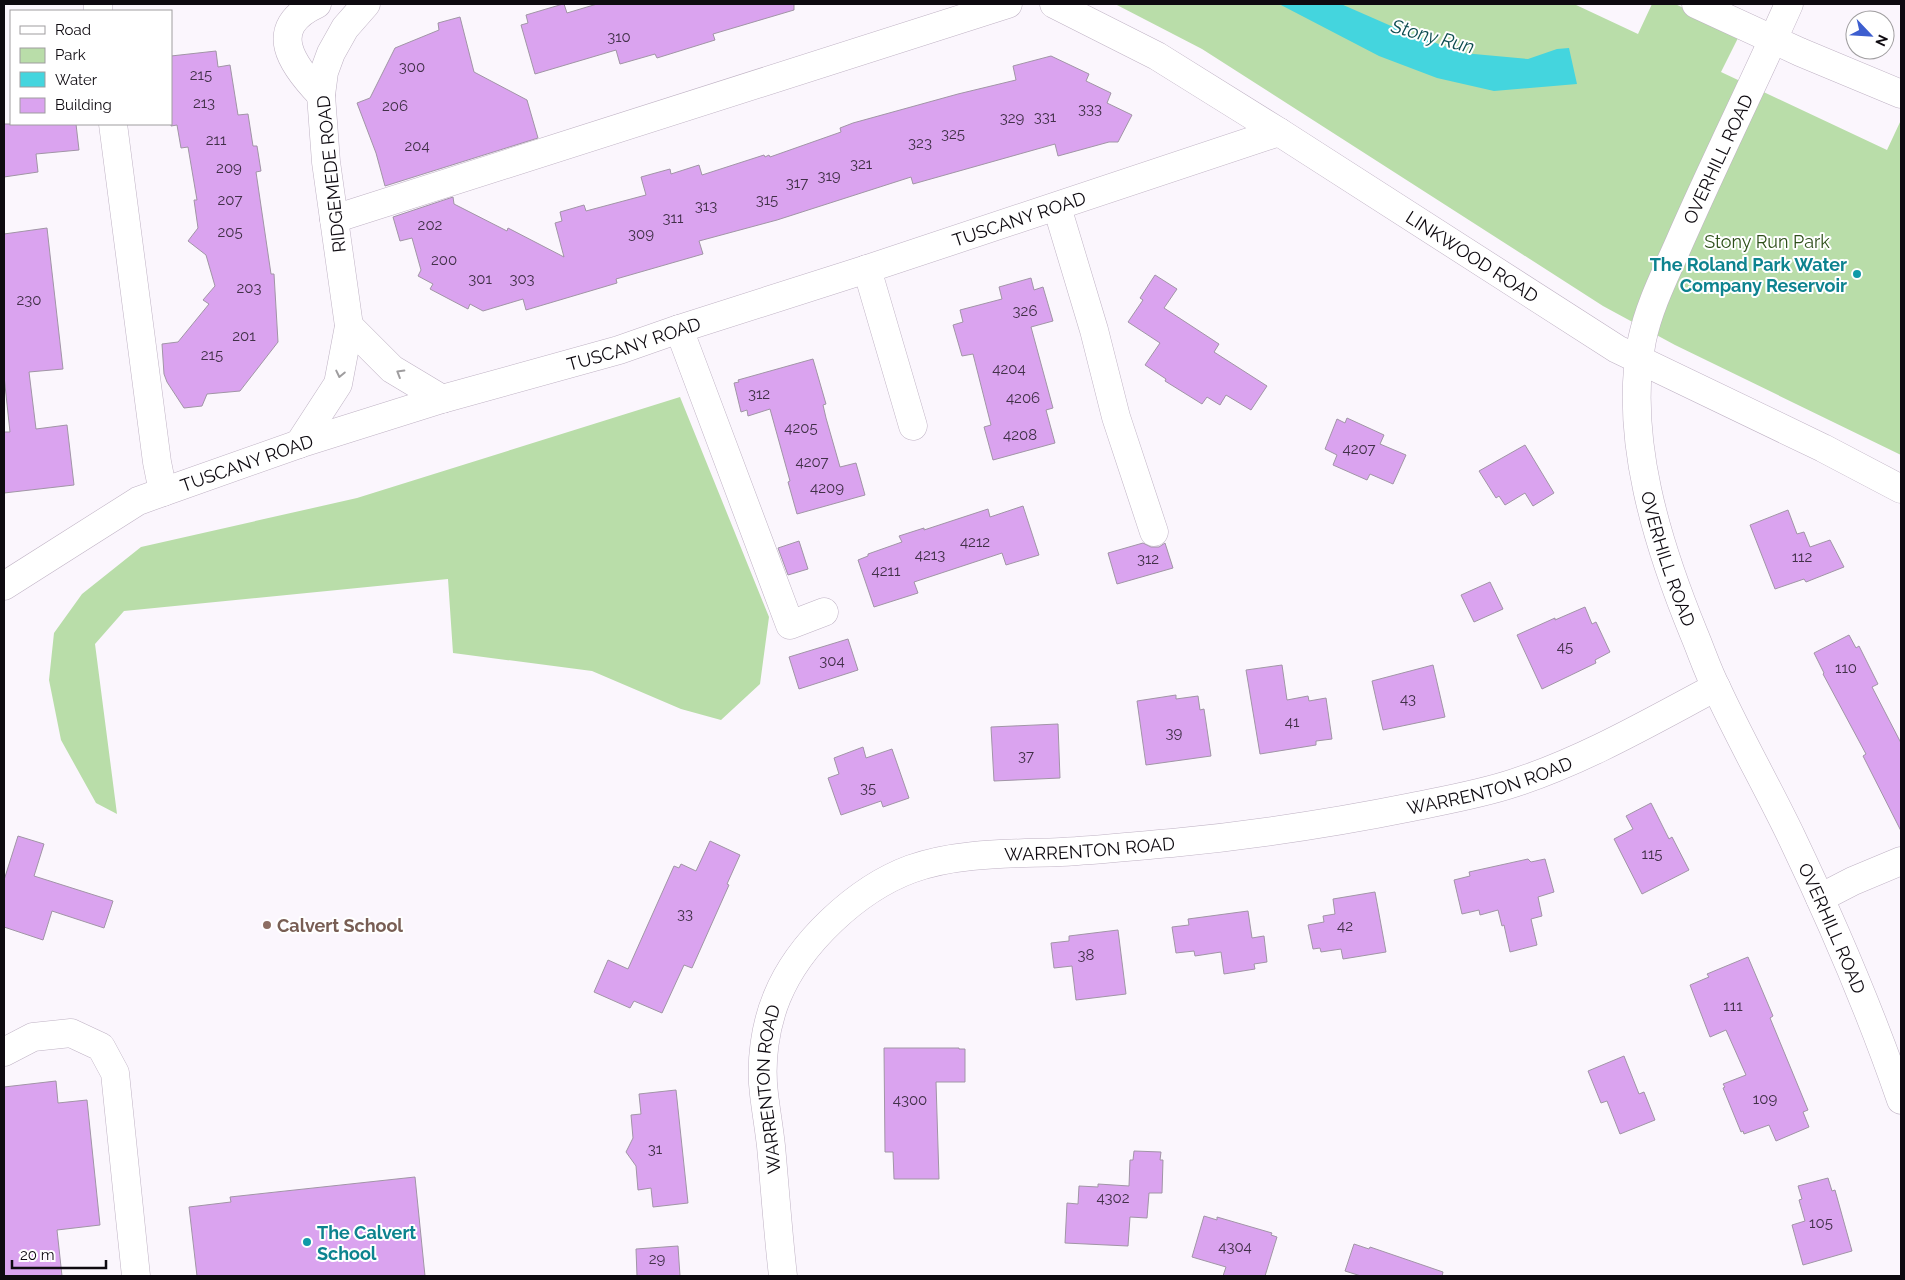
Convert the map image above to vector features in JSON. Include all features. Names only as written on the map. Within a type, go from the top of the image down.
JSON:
[{"type":"street","points":[[317,4],[303,10],[292,22],[288,36],[288,50],[305,79],[321,95]]},
{"type":"street","points":[[334,219],[1008,4]]},
{"type":"street","name":"LINKWOOD ROAD","points":[[1054,4],[1157,56],[1279,132],[1586,330],[1639,361],[1823,448],[1901,489]]},
{"type":"street","points":[[1696,4],[1773,40],[1901,94]]},
{"type":"street","name":"OVERHILL ROAD","points":[[1789,4],[1666,274],[1646,323],[1637,382],[1640,447],[1647,489],[1678,594],[1716,687],[1844,950],[1901,1100]]},
{"type":"street","name":"RIDGEMEDE ROAD","points":[[299,444],[338,384],[349,326],[324,144],[321,95],[324,72],[331,53],[355,5]]},
{"type":"street","points":[[113,125],[156,462],[163,492]]},
{"type":"street","name":"TUSCANY ROAD","points":[[4,586],[138,501],[163,492],[299,444],[442,399],[619,350],[1057,207],[1279,132]]},
{"type":"street","points":[[1057,207],[1094,330],[1116,417],[1154,532]]},
{"type":"street","points":[[867,269],[913,426]]},
{"type":"street","points":[[349,326],[392,369],[442,399]]},
{"type":"street","points":[[679,329],[790,625],[824,612]]},
{"type":"street","name":"WARRENTON ROAD","points":[[783,1276],[770,1141],[763,1090],[763,1057],[768,1027],[777,997],[791,970],[815,938],[846,908],[871,890],[911,869],[952,860],[1022,853],[1101,850],[1225,838],[1369,816],[1447,800],[1513,784],[1558,766],[1624,735],[1716,687]]},
{"type":"street","points":[[1820,898],[1901,861]]},
{"type":"street","points":[[4,1052],[33,1037],[71,1033],[101,1047],[115,1073],[136,1276]]},
{"type":"green space","name":"Stony Run Park","points":[[1115,4],[1574,4],[1638,34],[1652,4],[1675,4],[1740,34],[1721,72],[1887,150],[1901,120],[1901,455],[1675,345],[1603,306],[1202,49]]},
{"type":"green space","points":[[680,397],[769,617],[760,684],[721,720],[681,709],[592,671],[453,653],[448,579],[124,611],[95,644],[117,814],[96,803],[61,740],[49,680],[54,633],[82,594],[141,547],[357,498]]},
{"type":"water","name":"Stony Run","points":[[1279,4],[1341,4],[1398,29],[1463,53],[1528,59],[1557,49],[1569,48],[1577,84],[1494,91],[1437,78],[1379,56]]},
{"type":"building","points":[[564,4],[567,13],[597,4],[794,4],[794,10],[713,34],[715,40],[657,58],[655,54],[620,64],[616,50],[535,74],[521,25],[528,23],[526,15]]},
{"type":"building","points":[[460,17],[474,72],[527,100],[538,138],[385,186],[376,153],[357,103],[370,98],[395,48],[439,30],[438,23]]},
{"type":"building","points":[[216,51],[218,67],[230,65],[238,115],[248,114],[253,146],[257,146],[261,171],[256,172],[271,274],[274,274],[278,342],[240,391],[207,394],[202,406],[184,408],[164,374],[162,344],[178,342],[209,304],[203,300],[215,286],[206,255],[188,241],[198,228],[194,200],[197,200],[188,147],[181,148],[177,125],[171,126],[172,56]]},
{"type":"building","points":[[1051,56],[1089,74],[1086,81],[1111,93],[1107,103],[1132,115],[1118,142],[1109,142],[1058,156],[1055,144],[913,184],[911,177],[777,220],[699,241],[703,254],[616,279],[617,283],[526,310],[523,299],[483,311],[470,304],[468,309],[430,289],[433,284],[418,276],[421,270],[412,238],[400,241],[393,217],[453,197],[454,204],[507,231],[508,228],[564,257],[555,223],[562,221],[560,212],[584,205],[586,211],[646,195],[641,177],[670,169],[671,174],[699,165],[702,175],[764,155],[765,157],[769,155],[770,157],[841,132],[840,128],[853,123],[1016,80],[1013,66]]},
{"type":"building","points":[[4,124],[76,125],[79,150],[36,154],[38,172],[4,177]]},
{"type":"building","points":[[47,228],[63,369],[29,372],[36,429],[67,425],[74,485],[4,493],[4,432],[10,432],[4,376],[4,234]]},
{"type":"building","points":[[1155,275],[1177,289],[1164,308],[1219,344],[1214,352],[1267,386],[1251,410],[1226,395],[1220,405],[1207,397],[1202,404],[1165,381],[1166,379],[1145,365],[1160,343],[1128,322],[1143,300],[1140,298]]},
{"type":"building","points":[[1031,278],[1034,290],[1043,287],[1053,321],[1031,327],[1053,408],[1046,410],[1055,443],[993,460],[984,427],[991,425],[973,354],[962,356],[953,325],[963,322],[960,310],[1002,299],[999,287]]},
{"type":"building","points":[[813,359],[826,404],[823,405],[826,418],[840,467],[856,463],[865,495],[797,514],[770,409],[748,416],[747,410],[741,412],[734,383],[739,382],[738,380]]},
{"type":"building","points":[[1347,418],[1384,435],[1380,444],[1406,455],[1393,484],[1370,474],[1367,480],[1333,465],[1337,455],[1325,449],[1337,419],[1345,423]]},
{"type":"building","points":[[1525,445],[1554,493],[1533,506],[1525,493],[1505,505],[1499,496],[1496,498],[1479,471]]},
{"type":"building","points":[[1023,506],[1039,555],[1006,565],[1002,553],[914,582],[918,593],[874,607],[858,560],[868,556],[868,554],[902,542],[899,536],[924,528],[924,530],[988,509],[990,517]]},
{"type":"building","points":[[1788,510],[1797,534],[1804,532],[1810,547],[1830,540],[1844,567],[1806,582],[1804,579],[1775,589],[1750,525]]},
{"type":"building","points":[[799,541],[808,569],[788,575],[778,548]]},
{"type":"building","points":[[1143,543],[1151,547],[1159,547],[1165,543],[1173,568],[1117,584],[1108,553]]},
{"type":"building","points":[[1490,582],[1503,609],[1474,622],[1461,595]]},
{"type":"building","points":[[1585,607],[1592,624],[1596,622],[1610,652],[1595,660],[1596,663],[1542,689],[1517,635]]},
{"type":"building","points":[[1849,635],[1856,648],[1859,646],[1878,684],[1872,687],[1901,743],[1901,831],[1863,756],[1866,754],[1823,674],[1814,653]]},
{"type":"building","points":[[848,639],[858,670],[799,689],[789,657]]},
{"type":"building","points":[[1282,665],[1287,700],[1308,696],[1309,701],[1326,698],[1332,739],[1316,741],[1316,745],[1260,754],[1246,670]]},
{"type":"building","points":[[1433,665],[1445,717],[1383,730],[1372,681]]},
{"type":"building","points":[[1176,695],[1176,699],[1198,696],[1200,710],[1204,709],[1211,756],[1146,765],[1137,701]]},
{"type":"building","points":[[1058,724],[1060,778],[994,781],[991,727]]},
{"type":"building","points":[[863,747],[866,758],[892,749],[909,798],[883,807],[881,801],[841,815],[828,778],[839,774],[834,758]]},
{"type":"building","points":[[1651,803],[1669,839],[1672,837],[1689,870],[1642,894],[1614,839],[1633,829],[1626,816]]},
{"type":"building","points":[[18,836],[44,844],[34,876],[113,901],[104,928],[52,911],[43,940],[4,927],[4,880]]},
{"type":"building","points":[[710,841],[740,855],[727,884],[729,885],[692,968],[684,965],[662,1013],[634,1001],[630,1008],[594,992],[608,960],[628,969],[674,866],[679,868],[681,864],[696,871]]},
{"type":"building","points":[[1528,859],[1531,862],[1545,859],[1554,892],[1538,897],[1542,916],[1531,919],[1537,945],[1510,952],[1504,925],[1502,926],[1498,910],[1480,915],[1479,910],[1462,914],[1454,880],[1470,876],[1469,872]]},
{"type":"building","points":[[1375,892],[1386,952],[1343,959],[1341,949],[1321,952],[1320,948],[1313,949],[1308,925],[1324,922],[1323,916],[1335,914],[1333,899]]},
{"type":"building","points":[[1248,911],[1252,938],[1264,936],[1267,962],[1254,964],[1255,969],[1224,974],[1221,952],[1195,956],[1194,951],[1176,953],[1172,927],[1189,925],[1188,919]]},
{"type":"building","points":[[1118,930],[1126,994],[1076,1000],[1072,966],[1054,968],[1051,943],[1069,941],[1069,936]]},
{"type":"building","points":[[1748,957],[1773,1016],[1770,1018],[1808,1110],[1803,1112],[1809,1127],[1776,1141],[1769,1125],[1744,1134],[1743,1131],[1741,1132],[1723,1084],[1746,1075],[1726,1030],[1710,1037],[1690,985],[1709,977],[1707,974]]},
{"type":"building","points":[[884,1048],[965,1049],[965,1082],[936,1082],[939,1179],[894,1179],[893,1152],[885,1152]]},
{"type":"building","points":[[1624,1056],[1639,1094],[1644,1092],[1655,1120],[1620,1134],[1607,1101],[1601,1103],[1588,1071]]},
{"type":"building","points":[[56,1081],[58,1103],[87,1100],[100,1225],[57,1230],[62,1276],[4,1276],[4,1087]]},
{"type":"building","points":[[676,1090],[688,1203],[653,1207],[651,1188],[638,1190],[636,1166],[626,1152],[633,1138],[631,1115],[641,1114],[639,1094]]},
{"type":"building","points":[[1134,1151],[1161,1152],[1160,1160],[1163,1160],[1162,1193],[1149,1193],[1147,1218],[1130,1217],[1128,1246],[1065,1243],[1067,1203],[1078,1204],[1079,1186],[1098,1187],[1098,1184],[1129,1186],[1130,1160],[1133,1160]]},
{"type":"building","name":"The Calvert School","points":[[415,1177],[425,1276],[197,1276],[189,1207],[231,1202],[230,1197]]},
{"type":"building","points":[[1828,1178],[1832,1191],[1835,1190],[1852,1251],[1803,1265],[1792,1225],[1805,1221],[1799,1200],[1802,1199],[1798,1186]]},
{"type":"building","points":[[1204,1216],[1217,1220],[1217,1217],[1272,1233],[1271,1235],[1277,1237],[1265,1276],[1223,1276],[1226,1267],[1192,1257]]},
{"type":"building","points":[[1354,1244],[1369,1249],[1370,1247],[1443,1272],[1442,1276],[1361,1276],[1345,1271]]},
{"type":"building","points":[[678,1246],[680,1276],[637,1276],[636,1249]]},
{"type":"place","name":"The Roland Park Water Company Reservoir","points":[[1857,274]]},
{"type":"place","name":"Calvert School","points":[[267,925]]},
{"type":"place","name":"The Calvert School","points":[[307,1242]]}]
